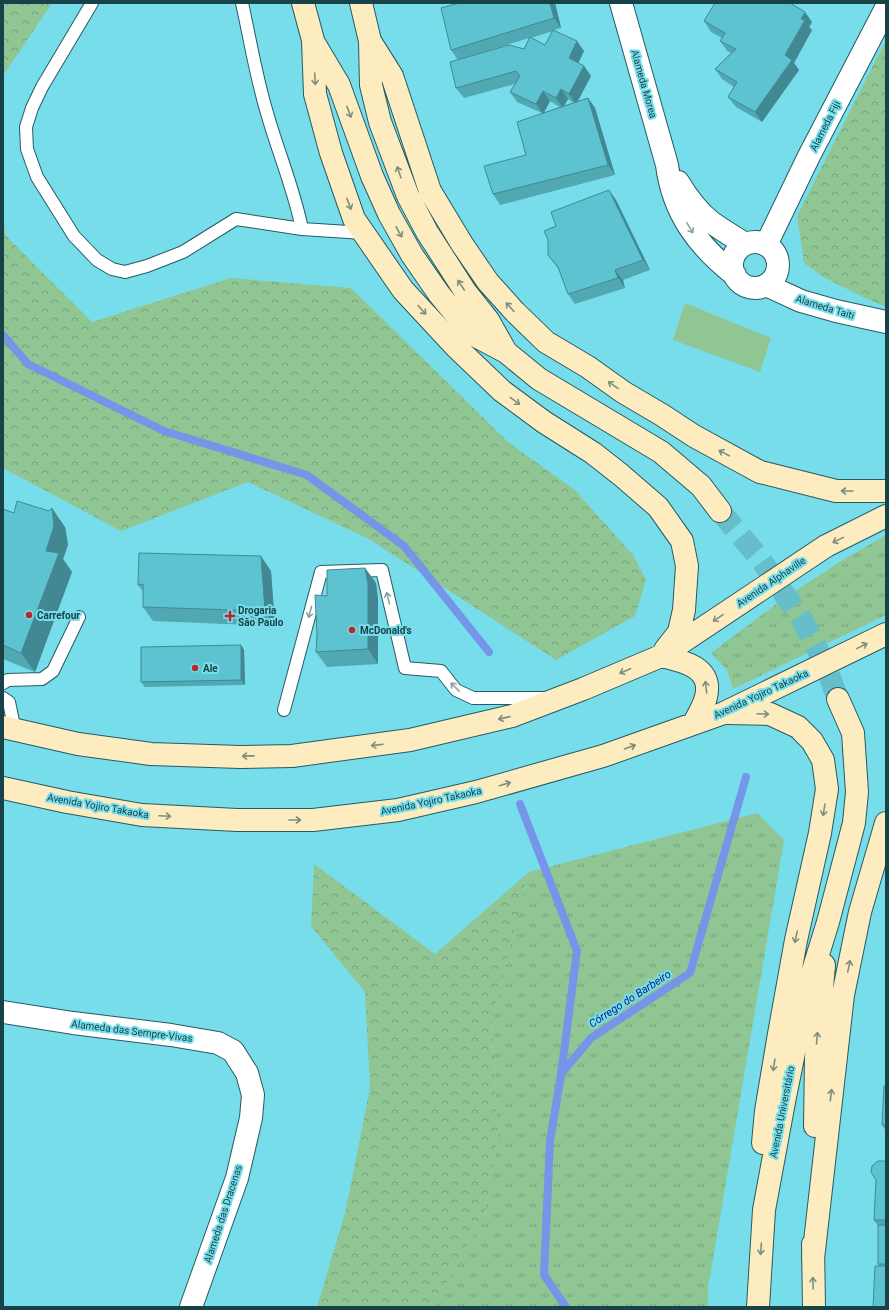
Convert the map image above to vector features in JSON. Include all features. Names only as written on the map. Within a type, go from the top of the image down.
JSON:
[{"type":"main road","points":[[9,729],[78,744],[151,754],[292,756],[410,740],[512,716],[560,698],[661,656],[679,632],[684,610],[687,566],[682,541],[658,507],[593,453],[544,422],[502,391],[456,347],[403,290],[354,219],[331,153],[316,94],[312,40],[303,3]]},
{"type":"main road","points":[[361,3],[370,41],[371,85],[380,122],[408,196],[427,232],[465,291],[488,320],[506,352]]},
{"type":"main road","points":[[312,40],[339,86],[372,176],[389,214],[412,255],[439,294],[472,334],[506,352],[539,379],[661,452],[701,486],[720,511]]},
{"type":"main road","points":[[370,41],[392,76],[430,190],[462,244],[488,282],[515,312],[546,342],[694,436],[760,472],[836,491],[886,490]]},
{"type":"main road","name":"Avenida Alphaville","points":[[661,656],[826,546],[886,516]]},
{"type":"main road","name":"Avenida Yojiro Takaoka","points":[[3,788],[67,802],[142,815],[237,820],[313,820],[398,810],[476,792],[603,756],[724,713],[886,634]]},
{"type":"main road","points":[[661,656],[690,664],[701,672],[707,684],[706,697],[694,723]]},
{"type":"main road","name":"Avenida Universitário","points":[[758,1307],[764,1210],[806,993],[828,922],[854,823],[857,792],[853,733],[838,699]]},
{"type":"main road","points":[[724,713],[770,714],[798,727],[812,741],[823,760],[827,790],[820,833],[796,940],[766,1111],[762,1159],[764,1210]]},
{"type":"main road","points":[[813,1259],[842,996],[860,912],[886,823]]},
{"type":"main road","name":"Avenida Universitário","points":[[814,1307],[813,1259],[816,1057],[828,922]]},
{"type":"street","name":"Alameda Morea","points":[[621,3],[668,165],[669,180],[674,197],[693,233],[718,262],[735,275]]},
{"type":"street","name":"Alameda Fiji","points":[[755,244],[809,156],[886,8]]},
{"type":"street","name":"Alameda Morea","points":[[668,165],[689,200],[701,214],[712,223],[755,244]]},
{"type":"street","points":[[755,244],[771,249],[777,261],[776,274],[766,285],[752,287],[739,281],[732,267],[735,253],[755,244]]},
{"type":"street","name":"Alameda Taiti","points":[[766,285],[801,301],[842,313],[886,322]]},
{"type":"street","name":"Alameda das Sempre-Vivas","points":[[3,1012],[218,1043],[232,1051],[247,1073]]},
{"type":"street","name":"Alameda das Dracenas","points":[[191,1307],[237,1178],[251,1118],[253,1095],[247,1073]]},
{"type":"lane","points":[[92,3],[42,87],[32,108],[26,127],[27,149],[37,177],[74,236],[97,260],[112,269],[125,272],[147,266],[182,252],[236,219],[302,229],[364,233]]},
{"type":"lane","points":[[242,3],[266,111],[298,210],[302,229]]},
{"type":"lane","points":[[284,710],[321,572],[382,570],[405,668],[441,671],[456,690],[473,698],[560,698]]},
{"type":"lane","points":[[3,683],[8,680],[42,679],[53,671],[78,617]]},
{"type":"lane","points":[[3,698],[8,702],[9,729]]},
{"type":"green space","points":[[3,3],[52,3],[3,76]]},
{"type":"green space","points":[[886,40],[886,307],[825,278],[804,263],[797,216]]},
{"type":"green space","points":[[3,218],[6,236],[92,322],[231,278],[351,288],[508,442],[575,490],[633,555],[646,580],[635,616],[556,660],[369,539],[248,482],[121,531],[3,468]]},
{"type":"green space","points":[[685,303],[771,338],[760,372],[673,340]]},
{"type":"green space","points":[[886,535],[886,615],[733,689],[727,670],[711,653],[783,599],[841,561]]},
{"type":"green space","points":[[757,813],[784,840],[708,1288],[708,1307],[433,1307],[485,1214],[498,1136],[492,1020],[529,872]]},
{"type":"green space","points":[[314,864],[435,954],[529,872],[492,1020],[498,1136],[485,1214],[433,1307],[317,1307],[345,1213],[370,1088],[365,992],[311,926]]},
{"type":"building","points":[[459,3],[550,3],[554,18],[451,50],[441,8]]},
{"type":"building","points":[[715,3],[790,3],[805,12],[801,19],[805,20],[785,55],[792,60],[755,112],[728,97],[737,82],[715,69],[736,49],[720,41],[725,33],[704,21]]},
{"type":"building","points":[[553,30],[577,41],[569,58],[584,66],[569,94],[561,89],[556,98],[543,91],[536,104],[510,92],[520,76],[516,71],[456,88],[450,62],[509,45],[524,49],[530,37],[545,45]]},
{"type":"building","points":[[588,98],[608,165],[493,194],[484,166],[526,155],[517,122]]},
{"type":"building","points":[[609,190],[643,260],[615,270],[618,278],[568,294],[558,267],[548,255],[548,240],[544,231],[556,226],[551,212]]},
{"type":"building","name":"Carrefour","points":[[17,501],[49,511],[52,508],[54,526],[46,551],[59,553],[21,653],[3,645],[3,509],[14,513]]},
{"type":"building","points":[[139,553],[261,556],[265,611],[143,607],[143,584],[138,585]]},
{"type":"building","name":"McDonald's","points":[[365,568],[368,584],[368,649],[316,652],[317,634],[315,595],[327,596],[327,570]]},
{"type":"building","name":"Ale","points":[[241,645],[241,680],[141,682],[141,647]]},
{"type":"building","points":[[884,1086],[886,1086],[886,1125],[882,1125]]},
{"type":"building","points":[[878,1161],[886,1161],[886,1220],[874,1220],[876,1180],[871,1172],[872,1166]]},
{"type":"building","points":[[878,1225],[886,1225],[886,1264],[878,1264]]},
{"type":"building","points":[[875,1266],[886,1266],[886,1307],[873,1307]]},
{"type":"waterway","points":[[3,335],[28,364],[164,431],[307,475],[404,546],[489,652]]},
{"type":"waterway","name":"Córrego do Barbeiro","points":[[561,1074],[591,1038],[690,973],[746,777]]},
{"type":"waterway","points":[[520,804],[577,951],[561,1075],[550,1141],[544,1275],[566,1307]]},
{"type":"tunnel","points":[[720,511],[761,560],[801,618],[825,664],[838,699]]},
{"type":"place","name":"Carrefour","points":[[29,615]]},
{"type":"place","name":"Drogaria São Paulo","points":[[230,616]]},
{"type":"place","name":"McDonald's","points":[[352,630]]},
{"type":"place","name":"Ale","points":[[195,668]]}]
